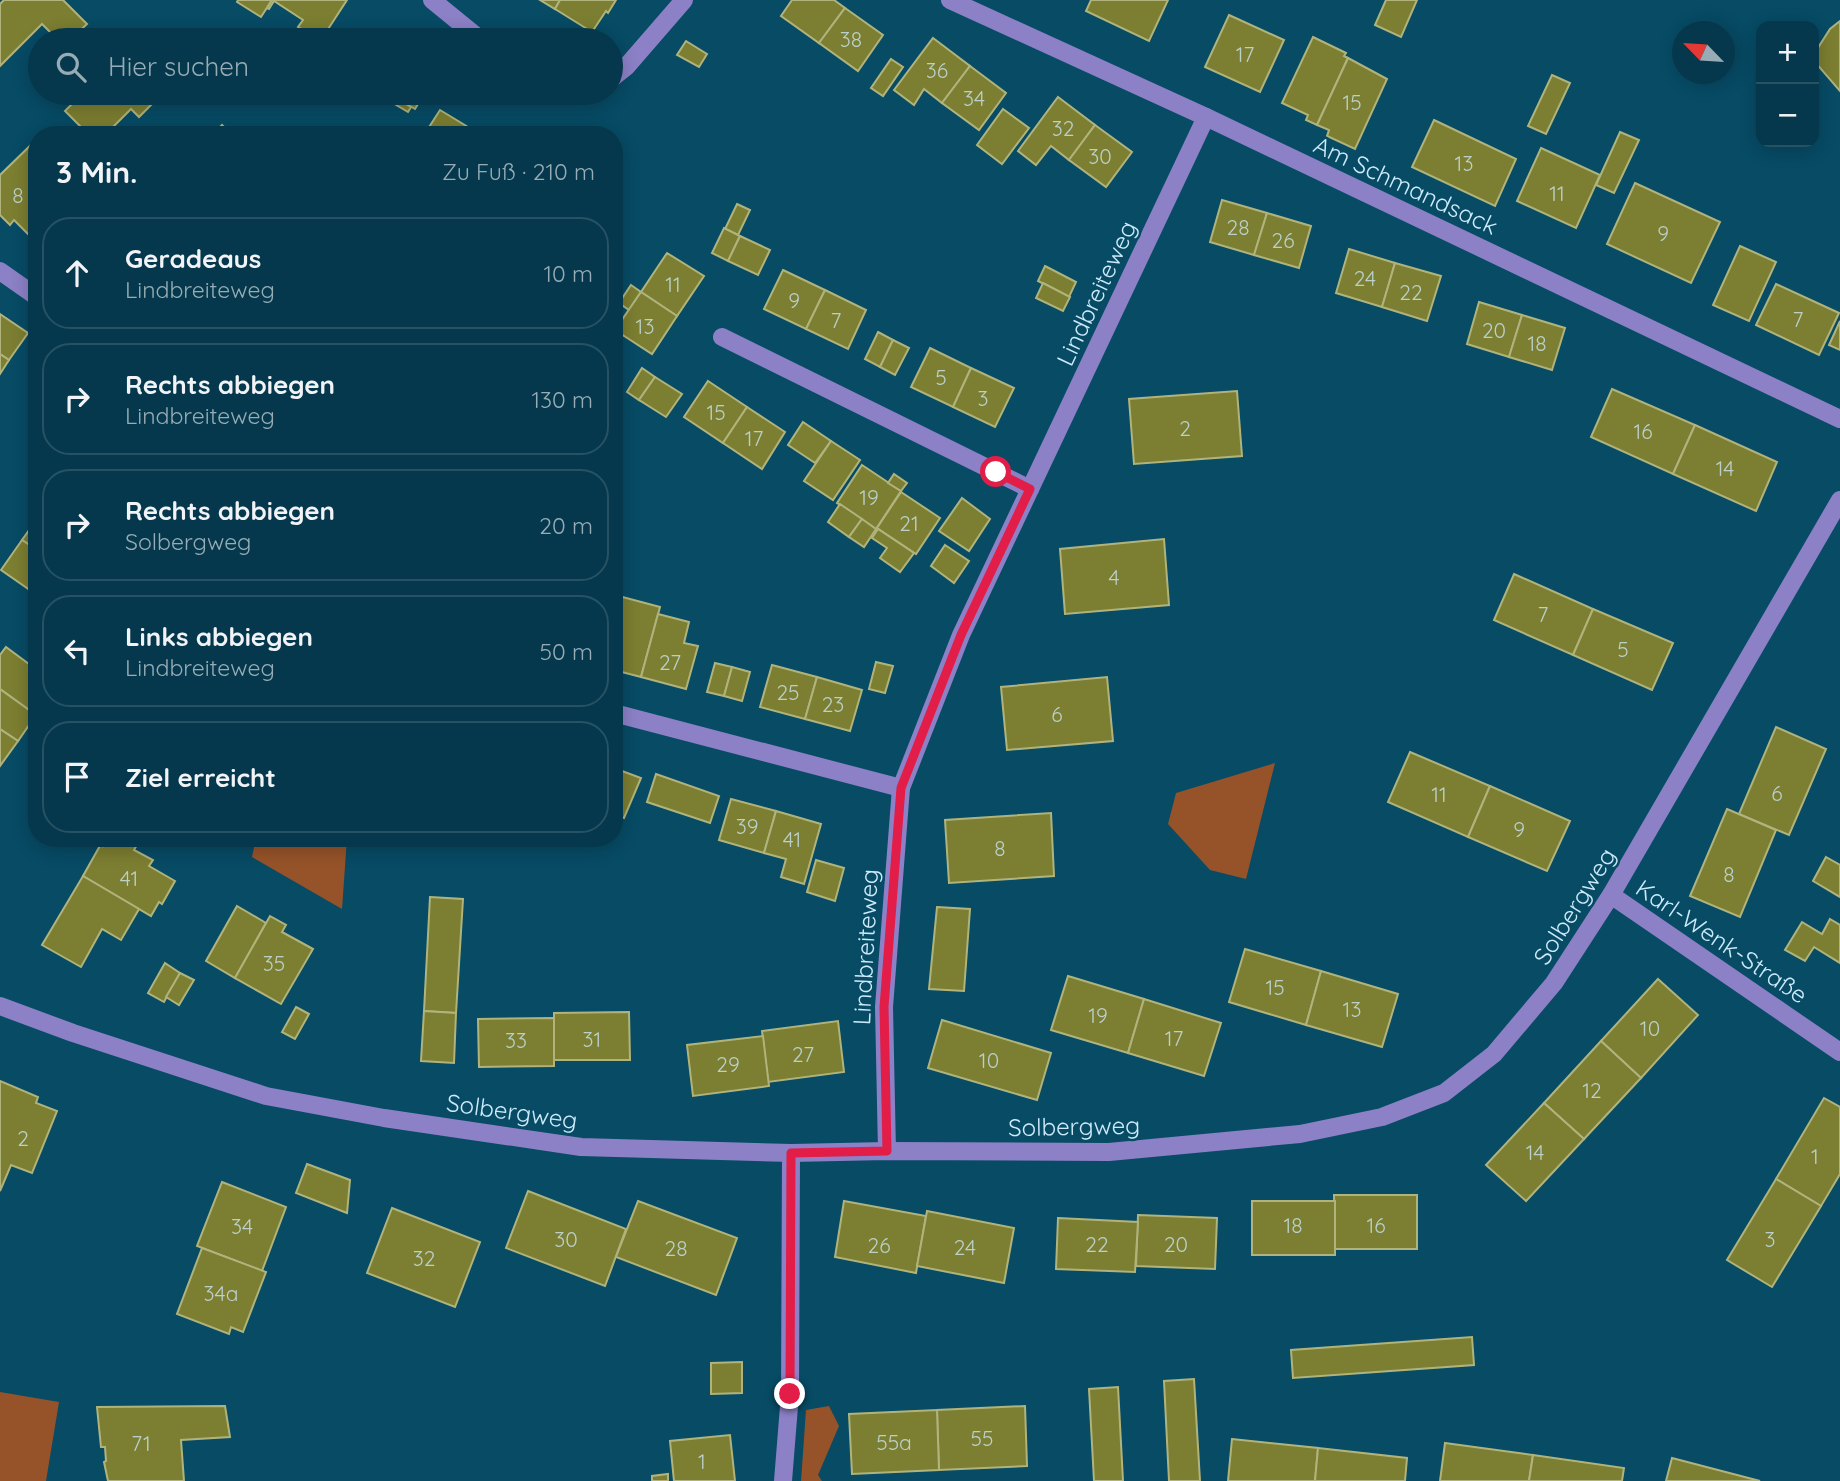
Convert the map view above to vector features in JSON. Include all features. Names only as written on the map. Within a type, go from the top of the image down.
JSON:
[{"type":"street","points":[[432,0],[466,28]]},
{"type":"street","points":[[623,69],[684,0]]},
{"type":"street","name":"Am Schmandsack","points":[[950,0],[1206,117],[1840,419]]},
{"type":"street","name":"Lindbreiteweg","points":[[887,1151],[884,1007],[901,788],[961,635],[1206,117]]},
{"type":"street","points":[[0,271],[28,291]]},
{"type":"street","points":[[722,337],[1030,489]]},
{"type":"street","name":"Solbergweg","points":[[0,1006],[73,1033],[267,1096],[384,1118],[581,1147],[791,1153],[1109,1152],[1300,1134],[1382,1117],[1444,1093],[1494,1055],[1554,984],[1611,895],[1840,500]]},
{"type":"street","points":[[623,715],[901,788]]},
{"type":"street","name":"Karl-Wenk-Straße","points":[[1611,895],[1840,1052]]},
{"type":"street","points":[[783,1481],[790,1394],[791,1153]]},
{"type":"shaded area","points":[[1275,763],[1246,879],[1210,870],[1168,824],[1176,793]]},
{"type":"shaded area","points":[[254,847],[346,847],[342,909],[252,857]]},
{"type":"shaded area","points":[[0,1392],[59,1402],[46,1481],[0,1481]]},
{"type":"shaded area","points":[[829,1406],[839,1426],[818,1475],[822,1481],[801,1481],[806,1410]]},
{"type":"building","points":[[4,0],[63,0],[87,24],[83,28],[46,28],[42,24],[38,28],[28,28],[28,38],[0,66],[0,4]]},
{"type":"building","points":[[272,0],[261,17],[237,2]]},
{"type":"building","points":[[272,0],[347,0],[329,28],[300,28],[303,20],[274,1],[269,9],[267,8]]},
{"type":"building","points":[[540,0],[560,0],[555,9]]},
{"type":"building","points":[[560,0],[616,0],[595,28],[586,28],[555,9]]},
{"type":"building","points":[[792,0],[834,0],[845,8],[819,43],[781,16]]},
{"type":"building","points":[[1091,0],[1168,0],[1149,41],[1086,11]]},
{"type":"building","points":[[1386,0],[1417,0],[1401,37],[1375,25]]},
{"type":"building","points":[[845,8],[883,35],[858,71],[819,43]]},
{"type":"building","points":[[1229,15],[1284,40],[1260,92],[1205,67]]},
{"type":"building","points":[[1840,21],[1840,91],[1819,67],[1819,46],[1830,29]]},
{"type":"building","points":[[1313,37],[1346,53],[1344,56],[1348,58],[1317,125],[1306,120],[1308,115],[1282,103]]},
{"type":"building","points":[[933,38],[970,66],[942,103],[924,89],[914,105],[894,90]]},
{"type":"building","points":[[686,41],[707,54],[699,67],[677,55]]},
{"type":"building","points":[[1348,58],[1387,79],[1355,149],[1327,136],[1329,130],[1317,125]]},
{"type":"building","points":[[891,59],[903,67],[883,96],[871,88]]},
{"type":"building","points":[[970,66],[1006,93],[979,130],[942,103]]},
{"type":"building","points":[[1552,75],[1570,83],[1546,134],[1528,126]]},
{"type":"building","points":[[1058,97],[1095,125],[1069,160],[1051,146],[1036,165],[1018,151]]},
{"type":"building","points":[[71,105],[151,105],[139,117],[131,109],[114,126],[80,126],[65,111]]},
{"type":"building","points":[[396,105],[408,105],[411,107],[408,112]]},
{"type":"building","points":[[1003,109],[1029,128],[1002,164],[977,145]]},
{"type":"building","points":[[440,110],[466,126],[430,126]]},
{"type":"building","points":[[1434,120],[1516,159],[1495,206],[1412,167]]},
{"type":"building","points":[[1095,125],[1132,152],[1106,187],[1069,160]]},
{"type":"building","points":[[1620,132],[1639,140],[1614,193],[1596,185]]},
{"type":"building","points":[[28,148],[28,234],[14,220],[10,225],[0,215],[0,175]]},
{"type":"building","points":[[1541,148],[1600,175],[1576,228],[1517,201]]},
{"type":"building","points":[[1635,183],[1720,222],[1691,283],[1607,244]]},
{"type":"building","points":[[1222,200],[1267,213],[1254,255],[1210,242]]},
{"type":"building","points":[[737,204],[750,210],[738,235],[725,229]]},
{"type":"building","points":[[1267,213],[1311,226],[1299,268],[1254,255]]},
{"type":"building","points":[[724,228],[740,236],[728,261],[712,253]]},
{"type":"building","points":[[740,236],[770,250],[758,275],[728,261]]},
{"type":"building","points":[[1740,246],[1776,262],[1749,321],[1713,305]]},
{"type":"building","points":[[1349,249],[1395,263],[1382,307],[1336,293]]},
{"type":"building","points":[[667,253],[704,276],[677,316],[641,292]]},
{"type":"building","points":[[1395,263],[1441,276],[1427,321],[1382,307]]},
{"type":"building","points":[[1045,266],[1076,282],[1069,297],[1038,281]]},
{"type":"building","points":[[783,270],[825,290],[806,329],[764,309]]},
{"type":"building","points":[[1043,283],[1070,297],[1063,311],[1036,298]]},
{"type":"building","points":[[1776,284],[1839,313],[1819,355],[1756,325]]},
{"type":"building","points":[[631,285],[641,292],[629,310],[623,306],[623,297]]},
{"type":"building","points":[[825,290],[866,310],[848,349],[806,329]]},
{"type":"building","points":[[641,292],[677,316],[652,354],[623,335],[623,318]]},
{"type":"building","points":[[1479,302],[1522,315],[1509,357],[1467,344]]},
{"type":"building","points":[[0,314],[28,333],[9,360],[0,354]]},
{"type":"building","points":[[1522,315],[1565,328],[1552,370],[1509,357]]},
{"type":"building","points":[[1840,321],[1840,350],[1829,345]]},
{"type":"building","points":[[878,332],[893,340],[880,367],[865,359]]},
{"type":"building","points":[[893,340],[909,348],[895,375],[880,367]]},
{"type":"building","points":[[930,348],[971,368],[953,407],[911,387]]},
{"type":"building","points":[[0,354],[9,360],[0,374]]},
{"type":"building","points":[[642,368],[655,377],[639,400],[627,392]]},
{"type":"building","points":[[971,368],[1014,388],[995,427],[953,407]]},
{"type":"building","points":[[655,377],[682,394],[666,417],[639,400]]},
{"type":"building","points":[[708,381],[747,407],[723,443],[684,417]]},
{"type":"building","points":[[1612,389],[1695,425],[1673,474],[1591,437]]},
{"type":"building","points":[[1237,391],[1242,456],[1134,464],[1129,399]]},
{"type":"building","points":[[747,407],[785,432],[762,469],[723,443]]},
{"type":"building","points":[[803,422],[831,441],[815,463],[788,445]]},
{"type":"building","points":[[1695,425],[1777,462],[1756,511],[1673,474]]},
{"type":"building","points":[[831,441],[860,460],[833,500],[804,481]]},
{"type":"building","points":[[862,465],[901,491],[876,529],[837,503]]},
{"type":"building","points":[[894,474],[907,483],[901,491],[888,483]]},
{"type":"building","points":[[901,492],[940,518],[916,554],[877,528]]},
{"type":"building","points":[[962,498],[990,519],[969,551],[939,531]]},
{"type":"building","points":[[840,504],[862,519],[849,537],[828,522]]},
{"type":"building","points":[[862,519],[876,529],[864,547],[849,537]]},
{"type":"building","points":[[878,529],[914,553],[900,572],[880,558],[887,548],[872,538]]},
{"type":"building","points":[[28,532],[28,544],[22,540]]},
{"type":"building","points":[[1164,539],[1169,605],[1065,614],[1060,549]]},
{"type":"building","points":[[22,540],[28,544],[28,589],[1,570]]},
{"type":"building","points":[[945,545],[969,561],[954,583],[931,566]]},
{"type":"building","points":[[1514,574],[1593,609],[1573,655],[1494,620]]},
{"type":"building","points":[[623,597],[660,607],[641,677],[623,672]]},
{"type":"building","points":[[1593,609],[1673,643],[1652,690],[1573,655]]},
{"type":"building","points":[[658,614],[689,622],[684,643],[698,646],[686,689],[641,677]]},
{"type":"building","points":[[6,647],[28,663],[28,709],[0,689],[0,655]]},
{"type":"building","points":[[876,662],[893,666],[885,693],[869,689]]},
{"type":"building","points":[[715,663],[732,667],[724,696],[707,692]]},
{"type":"building","points":[[772,665],[817,677],[805,719],[760,707]]},
{"type":"building","points":[[732,667],[750,672],[742,701],[724,696]]},
{"type":"building","points":[[817,677],[862,690],[850,731],[805,719]]},
{"type":"building","points":[[1107,677],[1113,741],[1007,750],[1001,687]]},
{"type":"building","points":[[0,689],[28,709],[28,727],[18,741],[0,729]]},
{"type":"building","points":[[1776,727],[1826,749],[1789,835],[1739,814]]},
{"type":"building","points":[[0,729],[18,741],[0,766]]},
{"type":"building","points":[[1410,752],[1490,786],[1468,837],[1388,802]]},
{"type":"building","points":[[623,771],[641,778],[623,818]]},
{"type":"building","points":[[656,774],[719,796],[710,823],[647,802]]},
{"type":"building","points":[[1490,786],[1570,821],[1547,871],[1468,837]]},
{"type":"building","points":[[731,799],[776,811],[764,853],[719,840]]},
{"type":"building","points":[[1727,809],[1776,830],[1740,917],[1690,896]]},
{"type":"building","points":[[776,811],[821,824],[804,884],[781,877],[786,859],[764,853]]},
{"type":"building","points":[[1051,813],[1054,876],[949,883],[945,820]]},
{"type":"building","points":[[99,847],[136,847],[134,850],[153,860],[149,866],[175,881],[162,904],[159,902],[151,916],[83,876]]},
{"type":"building","points":[[1826,857],[1840,865],[1840,897],[1813,881]]},
{"type":"building","points":[[816,860],[844,868],[835,901],[807,892]]},
{"type":"building","points":[[83,876],[139,909],[121,940],[102,929],[81,967],[42,945]]},
{"type":"building","points":[[430,897],[463,899],[456,1013],[424,1011]]},
{"type":"building","points":[[237,906],[266,923],[235,978],[206,961]]},
{"type":"building","points":[[937,907],[970,909],[964,991],[929,989]]},
{"type":"building","points":[[270,916],[286,925],[282,932],[313,949],[281,1004],[235,978]]},
{"type":"building","points":[[1830,919],[1840,925],[1840,963],[1814,947],[1805,961],[1785,950],[1802,922],[1822,934]]},
{"type":"building","points":[[1245,949],[1321,971],[1306,1025],[1229,1002]]},
{"type":"building","points":[[165,963],[180,973],[164,1002],[148,993]]},
{"type":"building","points":[[1321,971],[1398,994],[1382,1047],[1306,1025]]},
{"type":"building","points":[[180,973],[194,980],[179,1005],[166,997]]},
{"type":"building","points":[[1068,976],[1144,999],[1128,1053],[1051,1030]]},
{"type":"building","points":[[1658,979],[1698,1015],[1641,1078],[1601,1041]]},
{"type":"building","points":[[1144,999],[1221,1023],[1204,1076],[1128,1053]]},
{"type":"building","points":[[296,1007],[309,1014],[295,1039],[282,1032]]},
{"type":"building","points":[[424,1011],[456,1013],[454,1063],[421,1061]]},
{"type":"building","points":[[629,1012],[630,1060],[554,1060],[554,1013]]},
{"type":"building","points":[[554,1018],[554,1066],[479,1067],[478,1019]]},
{"type":"building","points":[[942,1020],[1051,1053],[1037,1100],[928,1068]]},
{"type":"building","points":[[838,1021],[844,1072],[768,1082],[762,1031]]},
{"type":"building","points":[[763,1036],[769,1086],[693,1096],[687,1045]]},
{"type":"building","points":[[1601,1041],[1641,1078],[1584,1139],[1544,1103]]},
{"type":"building","points":[[0,1081],[38,1097],[36,1103],[57,1111],[32,1173],[11,1165],[0,1191]]},
{"type":"building","points":[[1824,1098],[1840,1107],[1840,1174],[1821,1206],[1776,1179]]},
{"type":"building","points":[[1544,1103],[1584,1139],[1526,1201],[1486,1165]]},
{"type":"building","points":[[307,1164],[350,1180],[347,1213],[296,1193]]},
{"type":"building","points":[[1776,1179],[1821,1206],[1772,1287],[1727,1260]]},
{"type":"building","points":[[222,1182],[286,1207],[262,1271],[197,1246]]},
{"type":"building","points":[[528,1191],[626,1229],[605,1286],[506,1248]]},
{"type":"building","points":[[1334,1195],[1417,1195],[1417,1249],[1335,1249]]},
{"type":"building","points":[[638,1201],[737,1238],[716,1295],[616,1257]]},
{"type":"building","points":[[844,1201],[926,1216],[916,1273],[835,1257]]},
{"type":"building","points":[[1252,1201],[1335,1201],[1335,1255],[1252,1255]]},
{"type":"building","points":[[392,1208],[480,1242],[455,1307],[367,1273]]},
{"type":"building","points":[[927,1211],[1014,1228],[1004,1283],[917,1266]]},
{"type":"building","points":[[1138,1215],[1217,1218],[1215,1269],[1136,1266]]},
{"type":"building","points":[[1058,1218],[1138,1222],[1135,1272],[1056,1269]]},
{"type":"building","points":[[202,1248],[266,1272],[243,1332],[231,1327],[229,1334],[177,1314]]},
{"type":"building","points":[[1472,1337],[1474,1365],[1293,1378],[1291,1350]]},
{"type":"building","points":[[742,1362],[742,1393],[711,1394],[711,1363]]},
{"type":"building","points":[[1194,1379],[1200,1481],[1169,1481],[1164,1381]]},
{"type":"building","points":[[1118,1387],[1123,1481],[1094,1481],[1089,1389]]},
{"type":"building","points":[[225,1406],[230,1437],[181,1440],[184,1481],[108,1481],[97,1407]]},
{"type":"building","points":[[1025,1406],[1027,1466],[939,1470],[937,1410]]},
{"type":"building","points":[[937,1410],[939,1470],[852,1474],[849,1414]]},
{"type":"building","points":[[730,1435],[735,1481],[674,1481],[670,1441]]},
{"type":"building","points":[[1232,1439],[1318,1448],[1315,1481],[1228,1481]]},
{"type":"building","points":[[1445,1443],[1533,1455],[1529,1481],[1440,1481]]},
{"type":"building","points":[[1318,1448],[1407,1458],[1405,1481],[1315,1481]]},
{"type":"building","points":[[1533,1455],[1624,1468],[1622,1481],[1529,1481]]},
{"type":"building","points":[[1672,1458],[1760,1481],[1666,1481]]},
{"type":"building","points":[[668,1474],[668,1481],[652,1481],[652,1476]]},
{"type":"route","points":[[790,1394],[791,1153],[887,1151],[884,1007],[901,788],[961,635],[1030,489],[996,472]]}]
